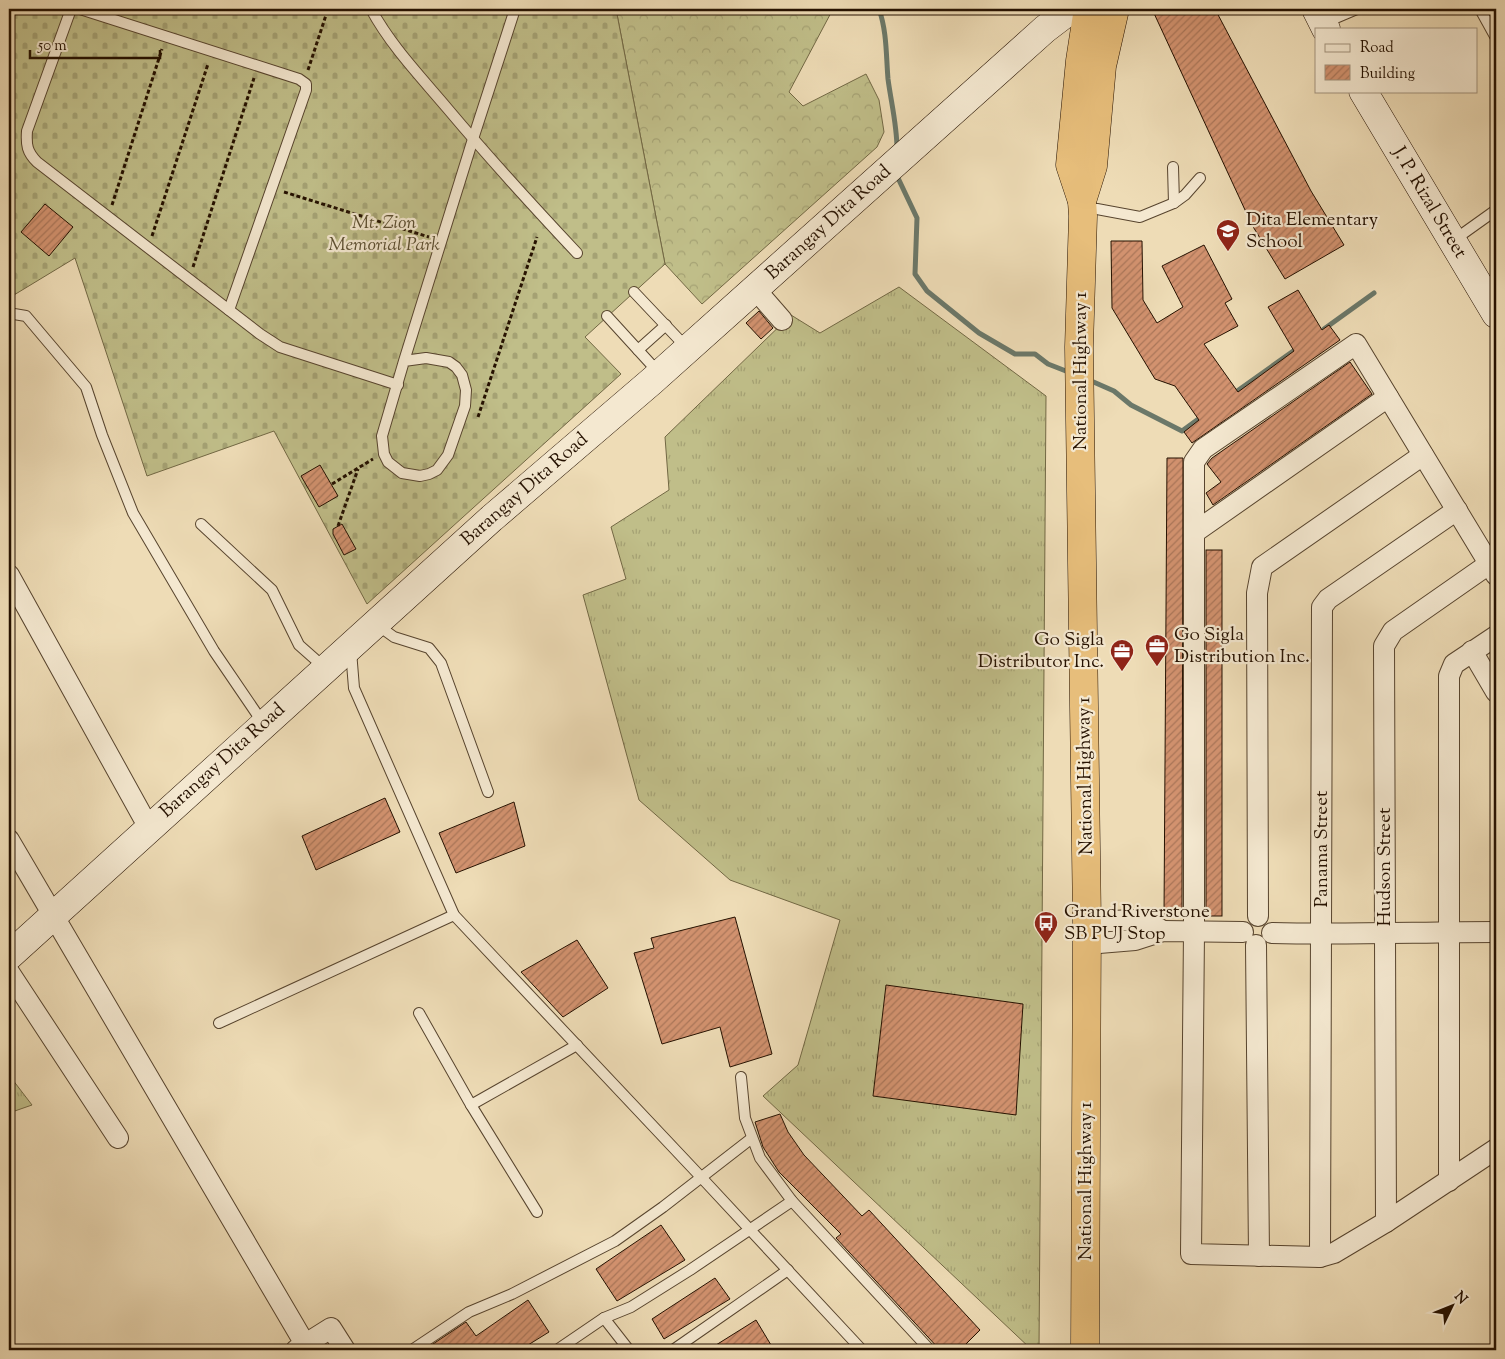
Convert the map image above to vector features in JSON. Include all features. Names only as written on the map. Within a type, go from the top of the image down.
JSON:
[{"type":"highway","name":"National Highway 1","points":[[1082,205],[1070,165],[1080,61],[1088,9]]},
{"type":"highway","name":"National Highway 1","points":[[1085,1350],[1087,933],[1079,346],[1082,205],[1093,166],[1102,66],[1114,9]]},
{"type":"street","name":"Barangay Dita Road","points":[[9,956],[492,518],[660,374],[1045,29],[1066,13],[1078,9]]},
{"type":"street","points":[[1045,29],[1060,25],[1068,30],[1076,40],[1080,61]]},
{"type":"street","name":"J. P. Rizal Street","points":[[1364,92],[1496,314]]},
{"type":"street","points":[[755,289],[782,320]]},
{"type":"street","points":[[1493,569],[1356,344],[1202,449],[1194,462],[1194,931],[1191,1254],[1320,1257],[1334,1253],[1386,1222],[1496,1149]]},
{"type":"street","points":[[1194,532],[1388,397]]},
{"type":"street","points":[[1258,916],[1256,593],[1262,567],[1423,455]]},
{"type":"street","name":"Panama Street","points":[[1320,1257],[1322,607],[1328,599],[1457,510]]},
{"type":"street","name":"Hudson Street","points":[[1386,1222],[1384,646],[1393,631],[1493,569]]},
{"type":"street","points":[[9,574],[149,828]]},
{"type":"street","points":[[1449,1181],[1449,676],[1454,664],[1496,636]]},
{"type":"street","points":[[1472,652],[1496,692]]},
{"type":"street","points":[[9,840],[301,1347],[331,1328],[345,1350]]},
{"type":"street","points":[[1087,933],[1135,940],[1163,931],[1194,931],[1249,939],[1263,944],[1269,940],[1272,933],[1271,925],[1266,918],[1258,916],[1250,918],[1244,924],[1249,939],[1259,1256]]},
{"type":"street","points":[[1272,933],[1322,935],[1385,932],[1496,932]]},
{"type":"street","points":[[9,972],[118,1138]]},
{"type":"lane","points":[[70,9],[27,131],[26,146],[30,155],[260,334],[280,347],[398,385]]},
{"type":"lane","points":[[80,9],[258,65],[300,79],[306,84],[306,90],[229,310]]},
{"type":"lane","points":[[371,9],[382,29],[402,56],[509,181],[577,252]]},
{"type":"lane","points":[[404,361],[426,358],[448,362],[462,374],[465,383],[465,406],[448,455],[437,470],[429,474],[411,476],[402,473],[388,462],[384,454],[382,436],[404,361],[473,139],[516,9]]},
{"type":"lane","points":[[1322,20],[1357,9]]},
{"type":"lane","points":[[1480,9],[1496,38]]},
{"type":"lane","points":[[1173,167],[1174,203]]},
{"type":"lane","points":[[1082,205],[1140,216],[1174,203],[1200,178]]},
{"type":"lane","points":[[1452,242],[1496,210]]},
{"type":"lane","points":[[634,292],[688,349]]},
{"type":"lane","points":[[9,315],[26,316],[86,387],[102,436],[133,513],[214,651],[264,724]]},
{"type":"lane","points":[[607,316],[660,374]]},
{"type":"lane","points":[[638,350],[666,325]]},
{"type":"lane","points":[[201,524],[272,590],[299,645],[325,668]]},
{"type":"lane","points":[[376,623],[394,637],[429,648],[442,663],[488,792]]},
{"type":"lane","points":[[350,646],[354,688],[454,915],[862,1350]]},
{"type":"lane","points":[[219,1022],[454,915]]},
{"type":"lane","points":[[419,1013],[471,1105],[537,1212]]},
{"type":"lane","points":[[471,1105],[577,1045]]},
{"type":"lane","points":[[741,1077],[745,1118],[760,1158],[792,1201],[930,1350]]},
{"type":"lane","points":[[412,1350],[469,1312],[512,1294],[615,1240],[663,1207],[700,1176],[752,1138]]},
{"type":"lane","points":[[557,1350],[604,1318],[631,1307],[690,1270],[792,1201]]},
{"type":"lane","points":[[673,1350],[788,1270]]},
{"type":"lane","points":[[604,1318],[629,1350]]},
{"type":"path","points":[[308,71],[328,9]]},
{"type":"path","points":[[108,217],[166,36]]},
{"type":"path","points":[[149,248],[212,51]]},
{"type":"path","points":[[189,279],[258,65]]},
{"type":"path","points":[[283,192],[429,237]]},
{"type":"path","points":[[478,417],[537,237]]},
{"type":"path","points":[[332,484],[373,459]]},
{"type":"path","points":[[338,526],[358,469]]},
{"type":"green space","name":"Mt. Zion Memorial Park","points":[[9,9],[616,9],[665,264],[585,337],[621,374],[367,604],[274,431],[147,476],[75,258],[9,298]]},
{"type":"green space","points":[[616,9],[833,9],[789,92],[803,106],[866,74],[879,100],[884,132],[877,147],[702,304],[665,264]]},
{"type":"green space","points":[[899,287],[1046,396],[1039,1350],[1032,1350],[763,1096],[798,1065],[840,920],[730,880],[639,800],[583,595],[626,579],[611,527],[669,490],[665,437],[791,315],[820,333]]},
{"type":"green space","points":[[9,1075],[32,1105],[9,1113]]},
{"type":"building","points":[[1152,9],[1215,9],[1311,191],[1344,245],[1285,279],[1252,225]]},
{"type":"building","points":[[45,204],[73,227],[49,256],[21,232]]},
{"type":"building","points":[[1111,241],[1142,241],[1143,300],[1157,323],[1183,307],[1162,266],[1204,245],[1232,299],[1225,303],[1238,326],[1204,344],[1238,392],[1294,351],[1268,307],[1298,290],[1322,330],[1329,325],[1340,340],[1192,443],[1184,432],[1199,420],[1175,386],[1155,379],[1112,308]]},
{"type":"building","points":[[759,311],[773,328],[761,339],[746,323]]},
{"type":"building","points":[[1350,362],[1372,394],[1213,505],[1206,493],[1221,482],[1207,464],[1212,458]]},
{"type":"building","points":[[1167,458],[1183,458],[1182,915],[1164,915]]},
{"type":"building","points":[[320,465],[338,496],[319,507],[301,476]]},
{"type":"building","points":[[342,524],[356,549],[344,555],[333,534],[333,529]]},
{"type":"building","points":[[1206,550],[1222,550],[1222,916],[1206,916]]},
{"type":"building","points":[[385,798],[400,832],[316,870],[302,836]]},
{"type":"building","points":[[514,802],[525,846],[456,873],[439,833]]},
{"type":"building","points":[[735,917],[772,1054],[730,1067],[720,1027],[662,1044],[634,953],[654,948],[651,938]]},
{"type":"building","points":[[577,940],[608,988],[563,1017],[521,972]]},
{"type":"building","points":[[886,985],[1023,1004],[1016,1115],[873,1096]]},
{"type":"building","points":[[780,1114],[788,1132],[804,1155],[862,1216],[869,1210],[980,1330],[960,1350],[940,1350],[836,1238],[841,1234],[779,1172],[763,1147],[755,1122]]},
{"type":"building","points":[[661,1225],[685,1260],[617,1301],[596,1269]]},
{"type":"building","points":[[715,1278],[730,1299],[664,1339],[652,1319]]},
{"type":"building","points":[[528,1300],[549,1332],[520,1350],[424,1350],[466,1322],[476,1336]]},
{"type":"building","points":[[756,1320],[771,1345],[763,1350],[708,1350]]},
{"type":"waterway","points":[[879,9],[885,35],[888,79],[897,149]]},
{"type":"waterway","points":[[897,173],[917,218],[915,274],[927,291],[979,333],[1015,354],[1035,354],[1048,364],[1071,373]]},
{"type":"waterway","points":[[1324,329],[1374,293]]},
{"type":"waterway","points":[[1233,394],[1299,347]]},
{"type":"waterway","points":[[1089,380],[1114,391],[1131,405],[1182,431],[1204,415]]},
{"type":"place","name":"Dita Elementary School","points":[[1228,252]]},
{"type":"place","name":"Go Sigla Distribution Inc.","points":[[1157,667]]},
{"type":"place","name":"Go Sigla Distributor Inc.","points":[[1122,672]]},
{"type":"place","name":"Grand Riverstone SB PUJ Stop","points":[[1046,944]]}]
